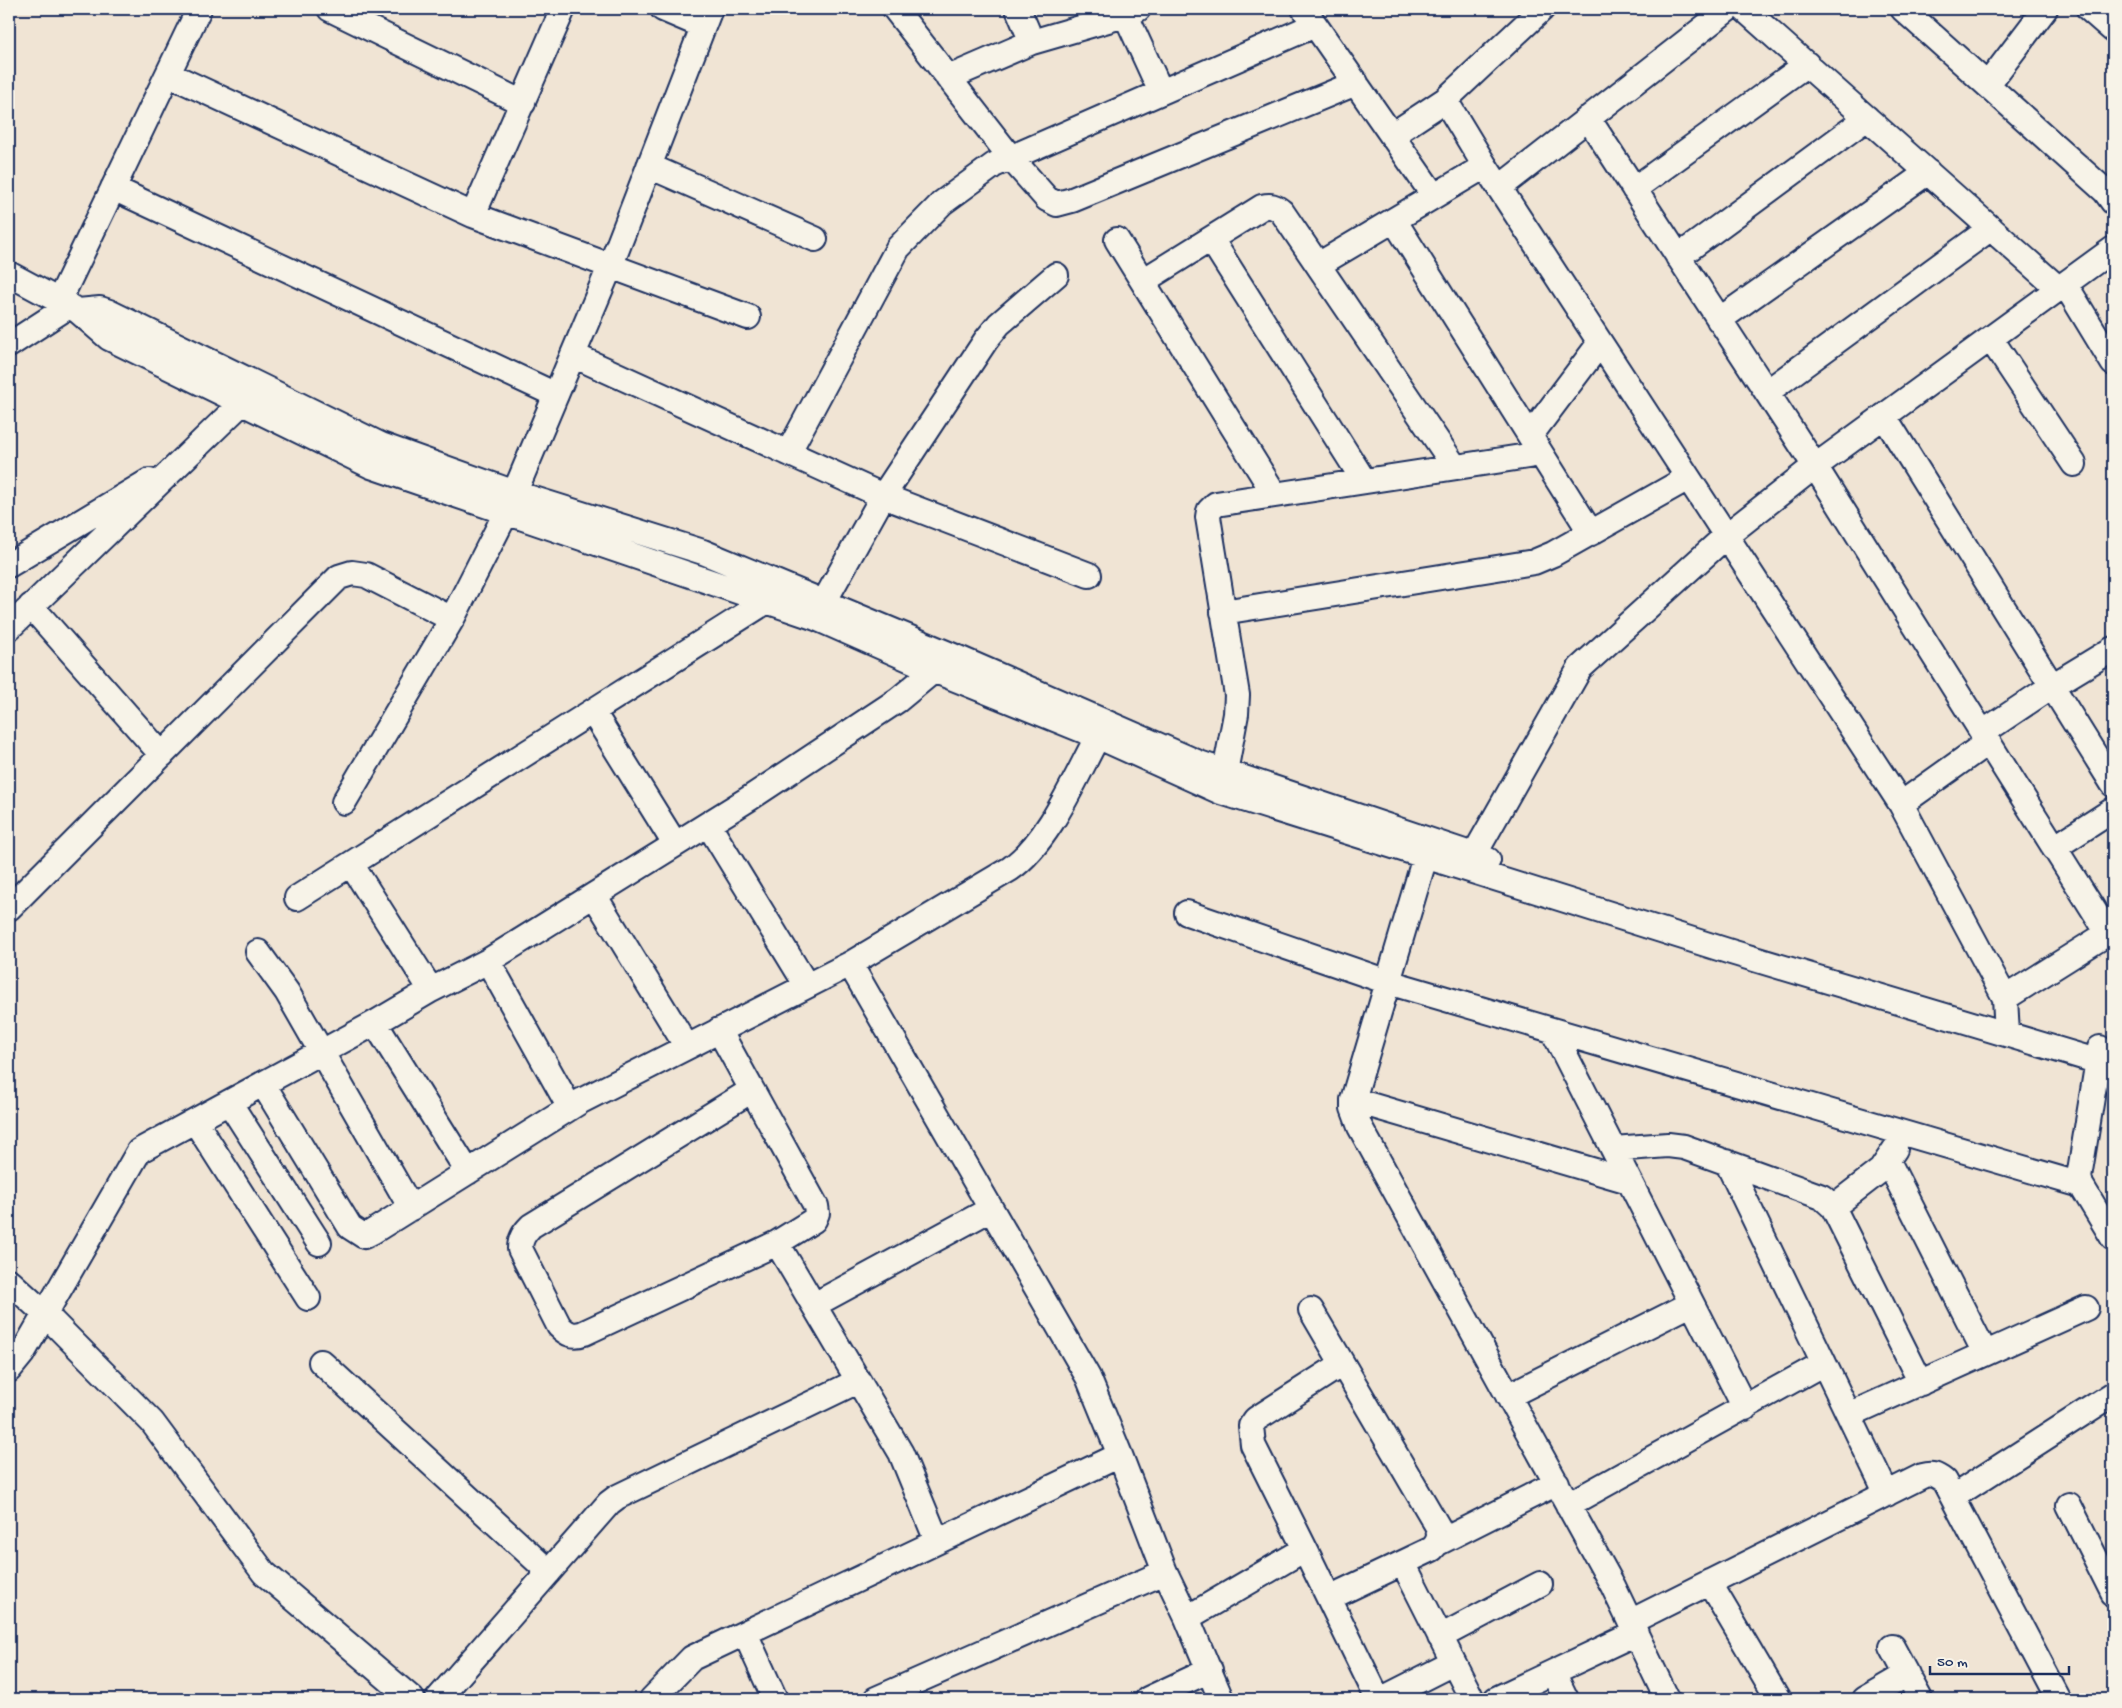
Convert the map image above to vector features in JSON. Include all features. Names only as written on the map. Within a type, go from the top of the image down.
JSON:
[{"type":"street","points":[[9,345],[68,306],[113,188],[199,9]]},
{"type":"street","points":[[330,9],[523,103]]},
{"type":"street","points":[[473,215],[563,9]]},
{"type":"street","points":[[344,802],[452,619],[510,503],[610,267],[707,18],[663,9]]},
{"type":"street","points":[[894,9],[1011,158],[1047,199],[1056,204],[1356,83]]},
{"type":"street","points":[[1018,9],[1032,42]]},
{"type":"street","points":[[1392,135],[1445,100],[1542,9]]},
{"type":"street","points":[[1499,188],[1728,9]]},
{"type":"street","points":[[1744,9],[1991,228],[2062,286],[2113,363]]},
{"type":"street","points":[[1902,9],[2110,191]]},
{"type":"street","points":[[1988,84],[2046,9]]},
{"type":"street","points":[[2089,9],[2113,30]]},
{"type":"street","points":[[948,78],[1032,42],[1129,11],[1161,92]]},
{"type":"street","points":[[788,453],[898,248],[942,203],[994,166],[1161,92],[1310,17],[1434,196]]},
{"type":"street","points":[[1634,189],[1807,64]]},
{"type":"street","points":[[168,74],[473,215],[748,318]]},
{"type":"street","points":[[1445,100],[1499,188],[1901,804],[2006,1017]]},
{"type":"street","points":[[1588,118],[1815,466],[2054,848],[2110,932],[2006,1017]]},
{"type":"street","points":[[1678,257],[1867,118]]},
{"type":"street","points":[[649,166],[815,239]]},
{"type":"street","points":[[1318,265],[1485,166]]},
{"type":"street","points":[[1719,320],[1928,172]]},
{"type":"street","points":[[113,188],[556,395]]},
{"type":"street","points":[[1143,281],[1262,207],[1276,206],[1282,212],[1455,467]]},
{"type":"street","points":[[1394,220],[1591,533]]},
{"type":"street","points":[[1767,392],[1991,228]]},
{"type":"street","points":[[1211,238],[1364,481]]},
{"type":"street","points":[[1117,240],[1276,495]]},
{"type":"street","points":[[1471,863],[1580,668],[1726,536],[1815,466],[2113,249]]},
{"type":"street","points":[[9,274],[68,306],[109,338],[371,466],[703,552],[824,602],[944,663]]},
{"type":"street","points":[[824,602],[883,496],[992,332],[1056,275]]},
{"type":"street","points":[[68,306],[100,309],[109,312],[372,442],[510,503],[766,602],[944,663],[1212,778],[1471,863],[2006,1017],[2106,1056],[2079,1169],[2095,1197],[2113,1238]]},
{"type":"street","points":[[1991,339],[2074,464]]},
{"type":"street","points":[[1212,778],[1237,705],[1208,516],[1209,511],[1216,504],[1455,467],[1535,445],[1600,343]]},
{"type":"street","points":[[572,355],[883,496],[1089,575]]},
{"type":"street","points":[[9,628],[243,404],[259,386]]},
{"type":"street","points":[[1884,416],[2113,784]]},
{"type":"street","points":[[9,565],[185,459]]},
{"type":"street","points":[[1223,612],[1534,562],[1554,554],[1688,478]]},
{"type":"street","points":[[9,908],[339,577],[352,573],[366,575],[452,619]]},
{"type":"street","points":[[297,898],[789,588]]},
{"type":"street","points":[[31,606],[162,755]]},
{"type":"street","points":[[1901,804],[2052,686],[2113,649]]},
{"type":"street","points":[[9,1370],[22,1354],[139,1151],[375,1023],[430,990],[488,961],[708,824],[898,700],[944,663]]},
{"type":"street","points":[[593,712],[676,844]]},
{"type":"street","points":[[263,1084],[350,1227],[364,1236],[570,1108],[850,964],[1020,862],[1050,824],[1101,729]]},
{"type":"street","points":[[2054,848],[2113,810]]},
{"type":"street","points":[[708,824],[806,986]]},
{"type":"street","points":[[1428,849],[1353,1100],[1353,1108],[1360,1128],[1613,1586],[1667,1699]]},
{"type":"street","points":[[351,864],[430,990]]},
{"type":"street","points":[[594,895],[687,1047]]},
{"type":"street","points":[[1187,913],[1388,982],[1904,1133],[2095,1197]]},
{"type":"street","points":[[258,952],[287,992],[410,1208]]},
{"type":"street","points":[[488,961],[570,1108]]},
{"type":"street","points":[[850,964],[1088,1377],[1165,1572],[1210,1670],[1221,1699]]},
{"type":"street","points":[[375,1023],[468,1172]]},
{"type":"street","points":[[719,1030],[816,1206],[817,1213],[814,1220],[778,1243],[575,1336],[566,1334],[559,1326],[520,1249],[520,1240],[531,1226],[752,1090]]},
{"type":"street","points":[[1553,1030],[1745,1408]]},
{"type":"street","points":[[1353,1100],[1629,1181]]},
{"type":"street","points":[[229,1102],[319,1243]]},
{"type":"street","points":[[195,1121],[308,1298]]},
{"type":"street","points":[[1833,1207],[1881,1170],[1904,1133]]},
{"type":"street","points":[[1613,1149],[1675,1145],[1822,1197],[1833,1207],[1920,1383]]},
{"type":"street","points":[[1888,1161],[1985,1353]]},
{"type":"street","points":[[1727,1162],[1887,1494]]},
{"type":"street","points":[[814,1305],[991,1209]]},
{"type":"street","points":[[778,1243],[905,1462],[937,1541]]},
{"type":"street","points":[[9,1281],[45,1314],[152,1422],[264,1573],[412,1699]]},
{"type":"street","points":[[1508,1396],[1691,1304]]},
{"type":"street","points":[[1849,1415],[2086,1308]]},
{"type":"street","points":[[1311,1310],[1438,1528],[1438,1543]]},
{"type":"street","points":[[321,1362],[549,1572]]},
{"type":"street","points":[[1568,1505],[1824,1363]]},
{"type":"street","points":[[1342,1364],[1256,1419],[1251,1426],[1252,1445],[1380,1699],[1453,1662]]},
{"type":"street","points":[[438,1699],[609,1503],[624,1492],[858,1380]]},
{"type":"street","points":[[1953,1497],[2113,1394]]},
{"type":"street","points":[[652,1699],[692,1658],[1120,1454]]},
{"type":"street","points":[[1496,1699],[1552,1672],[1709,1582],[1929,1474],[1937,1475],[1944,1480],[2059,1699]]},
{"type":"street","points":[[1329,1598],[1432,1549],[1438,1543],[1557,1483]]},
{"type":"street","points":[[2069,1505],[2113,1593]]},
{"type":"street","points":[[1187,1618],[1305,1549]]},
{"type":"street","points":[[1403,1563],[1472,1699]]},
{"type":"street","points":[[876,1699],[1165,1572]]},
{"type":"street","points":[[1709,1582],[1778,1699]]},
{"type":"street","points":[[1440,1637],[1540,1584]]},
{"type":"street","points":[[745,1633],[775,1699]]},
{"type":"street","points":[[1892,1647],[1920,1699]]},
{"type":"street","points":[[1148,1699],[1210,1670]]},
{"type":"street","points":[[1552,1672],[1566,1699]]},
{"type":"street","points":[[1864,1699],[1907,1674]]}]
